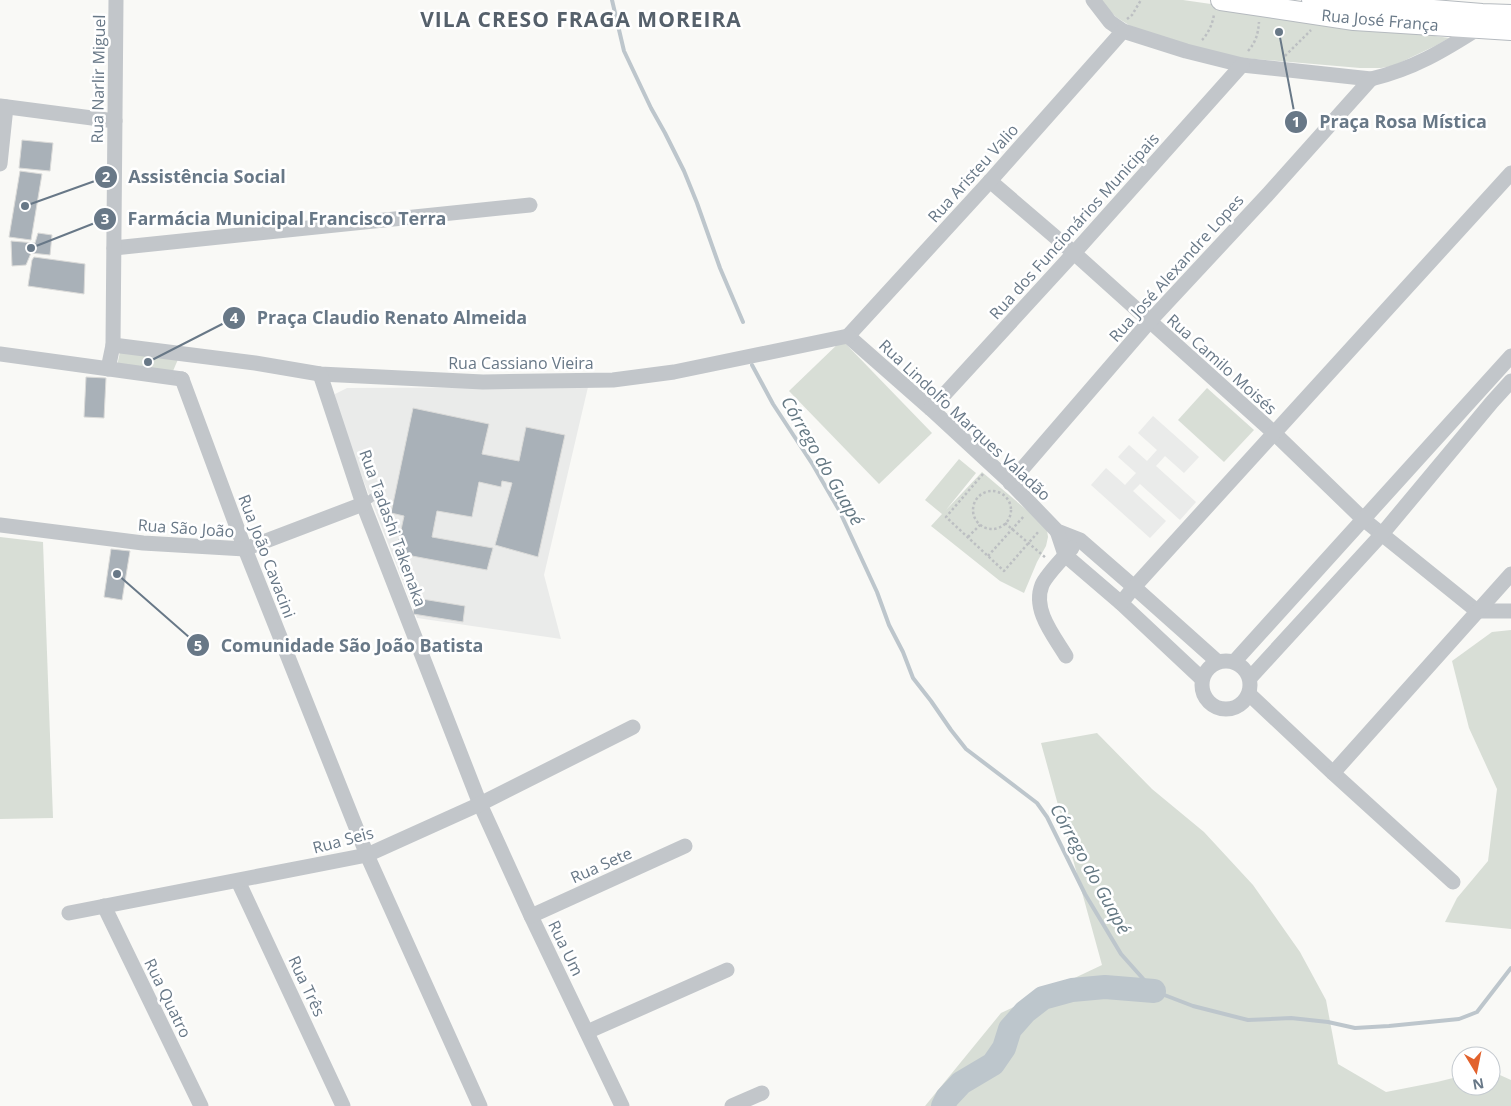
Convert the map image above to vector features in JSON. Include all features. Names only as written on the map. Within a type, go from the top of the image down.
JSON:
[{"type":"main road","name":"Rua José França","points":[[1217,5],[1315,4],[1480,21],[1511,30]]},
{"type":"main road","name":"Rua José França","points":[[1480,21],[1511,15]]},
{"type":"street","name":"Rua Narlir Miguel","points":[[108,369],[113,345],[116,0]]},
{"type":"street","points":[[1093,0],[1110,22],[1120,29],[1191,52],[1236,64],[1371,79],[1412,66],[1442,51],[1480,21]]},
{"type":"street","name":"Rua Aristeu Valio","points":[[848,336],[990,181],[1120,29]]},
{"type":"street","name":"Rua dos Funcionários Municipais","points":[[931,409],[1074,253],[1236,64]]},
{"type":"street","name":"Rua José Alexandre Lopes","points":[[1010,483],[1149,322],[1269,193],[1371,79]]},
{"type":"street","points":[[0,164],[3,106],[115,121]]},
{"type":"street","points":[[1121,603],[1134,586],[1511,173]]},
{"type":"street","name":"Rua Camilo Moisés","points":[[990,181],[1074,253],[1274,433],[1363,519],[1477,611]]},
{"type":"street","points":[[114,248],[530,205]]},
{"type":"street","name":"Rua Cassiano Vieira","points":[[113,345],[320,374],[483,382],[613,380],[674,372],[848,336]]},
{"type":"street","name":"Rua Lindolfo Marques Valadão","points":[[848,336],[931,409],[1010,483],[1057,531],[1080,540],[1218,662]]},
{"type":"street","points":[[0,354],[182,379],[192,356]]},
{"type":"street","points":[[1234,662],[1511,356]]},
{"type":"street","name":"Rua Tadashi Takenaka","points":[[320,374],[363,504],[480,804]]},
{"type":"street","name":"Rua João Cavacini","points":[[182,379],[245,549],[367,855],[480,1106]]},
{"type":"street","points":[[1250,678],[1382,534],[1511,381]]},
{"type":"street","name":"Rua São João","points":[[0,525],[144,543],[245,549],[363,504]]},
{"type":"street","name":"Rua Lindolfo Marques Valadão","points":[[1057,531],[1061,561]]},
{"type":"street","points":[[1066,656],[1046,622],[1039,595],[1043,582],[1080,540]]},
{"type":"street","points":[[1061,561],[1121,603],[1202,679]]},
{"type":"street","points":[[1333,773],[1511,574]]},
{"type":"street","points":[[1477,611],[1511,611]]},
{"type":"street","points":[[1226,660],[1234,662],[1241,665],[1247,671],[1251,686],[1249,694],[1239,706],[1231,709],[1216,707],[1204,695],[1202,679],[1205,672],[1218,662],[1226,660]]},
{"type":"street","points":[[1249,694],[1453,882]]},
{"type":"street","name":"Rua Seis","points":[[69,913],[367,855],[480,804],[633,726]]},
{"type":"street","name":"Rua Um","points":[[480,804],[531,916],[622,1106]]},
{"type":"street","name":"Rua Sete","points":[[531,916],[685,846]]},
{"type":"street","name":"Rua Três","points":[[238,881],[343,1106]]},
{"type":"street","name":"Rua Quatro","points":[[104,906],[201,1106]]},
{"type":"street","points":[[587,1032],[726,970]]},
{"type":"street","points":[[732,1106],[762,1093]]},
{"type":"lane","points":[[363,504],[380,492]]},
{"type":"path","points":[[1120,29],[1132,15],[1141,0]]},
{"type":"path","points":[[1271,69],[1312,29],[1315,4]]},
{"type":"path","points":[[1191,52],[1206,36],[1214,19],[1217,5]]},
{"type":"path","points":[[1236,64],[1254,44],[1258,35],[1259,22],[1256,6]]},
{"type":"path","points":[[991,465],[946,517],[1004,570],[1037,534],[1039,528]]},
{"type":"path","points":[[1009,501],[1010,516],[1005,523],[996,528],[989,529],[980,525],[974,518],[972,512],[975,500],[978,495],[990,490],[1002,494],[1014,505]]},
{"type":"path","points":[[988,556],[1026,515],[1020,510]]},
{"type":"path","points":[[1005,523],[1029,543],[1061,561]]},
{"type":"path","points":[[968,537],[980,525]]},
{"type":"shaded area","points":[[1101,0],[1183,0],[1449,38],[1393,66],[1381,68],[1360,68],[1243,58],[1191,47],[1132,27],[1116,17]]},
{"type":"shaded area","points":[[842,340],[932,433],[879,484],[789,391]]},
{"type":"shaded area","points":[[121,347],[179,357],[173,371],[117,366]]},
{"type":"shaded area","points":[[588,387],[544,575],[561,639],[417,618],[336,410],[335,394],[347,388]]},
{"type":"shaded area","points":[[1207,388],[1254,430],[1224,462],[1178,420]]},
{"type":"shaded area","points":[[1153,416],[1199,457],[1184,473],[1165,456],[1156,466],[1196,502],[1180,520],[1140,484],[1133,491],[1166,521],[1150,538],[1091,485],[1106,468],[1125,485],[1136,473],[1118,457],[1129,445],[1147,461],[1157,450],[1138,433]]},
{"type":"shaded area","points":[[959,459],[976,473],[946,510],[982,472],[1042,523],[1047,530],[1046,546],[1024,593],[1000,581],[931,526],[942,514],[925,500]]},
{"type":"shaded area","points":[[0,537],[43,542],[53,818],[0,819]]},
{"type":"shaded area","points":[[1511,630],[1511,929],[1445,922],[1457,898],[1488,861],[1497,789],[1469,728],[1452,661],[1492,632]]},
{"type":"shaded area","points":[[1097,733],[1152,789],[1204,832],[1253,885],[1300,952],[1326,1000],[1338,1064],[1386,1092],[1451,1078],[1451,1096],[1501,1096],[1501,1076],[1511,1080],[1511,1106],[925,1106],[1001,1013],[1102,965],[1041,743]]},
{"type":"building","points":[[22,140],[53,143],[50,171],[19,168]]},
{"type":"building","points":[[20,171],[42,174],[31,240],[9,237]]},
{"type":"building","points":[[38,233],[52,235],[50,255],[31,253],[26,265],[12,266],[11,241],[35,243]]},
{"type":"building","points":[[34,257],[85,264],[84,294],[28,286]]},
{"type":"building","points":[[86,377],[106,378],[104,418],[84,417]]},
{"type":"building","points":[[413,408],[489,424],[482,454],[519,461],[526,427],[565,435],[538,557],[495,545],[512,483],[502,481],[501,487],[479,482],[472,517],[437,511],[432,537],[493,548],[487,570],[396,553],[404,516],[391,513]]},
{"type":"building","points":[[111,549],[130,551],[122,600],[104,597]]},
{"type":"building","points":[[416,598],[465,606],[463,622],[413,614]]},
{"type":"waterway","name":"Córrego do Guapé","points":[[612,0],[624,51],[684,171],[720,268],[743,322]]},
{"type":"waterway","name":"Córrego do Guapé","points":[[752,365],[773,404],[813,465],[839,510],[877,592],[889,625],[903,652],[913,678],[966,749],[1037,803],[1047,817],[1085,894],[1121,954],[1154,991],[1193,1006],[1248,1020],[1291,1018],[1328,1022],[1355,1028],[1389,1026],[1459,1019],[1477,1012],[1511,968]]},
{"type":"waterway","points":[[943,1106],[947,1098],[961,1083],[993,1064],[1004,1048],[1010,1029],[1025,1012],[1043,998],[1072,990],[1105,987],[1154,991]]},
{"type":"place","name":"Praça Rosa Mística","points":[[1279,32]]},
{"type":"place","name":"Assistência Social","points":[[25,206]]},
{"type":"place","name":"Farmácia Municipal Francisco Terra","points":[[31,248]]},
{"type":"place","name":"Praça Claudio Renato Almeida","points":[[148,362]]},
{"type":"place","name":"Comunidade São João Batista","points":[[117,574]]},
{"type":"district","name":"VILA CRESO FRAGA MOREIRA","points":[[581,20]]}]
